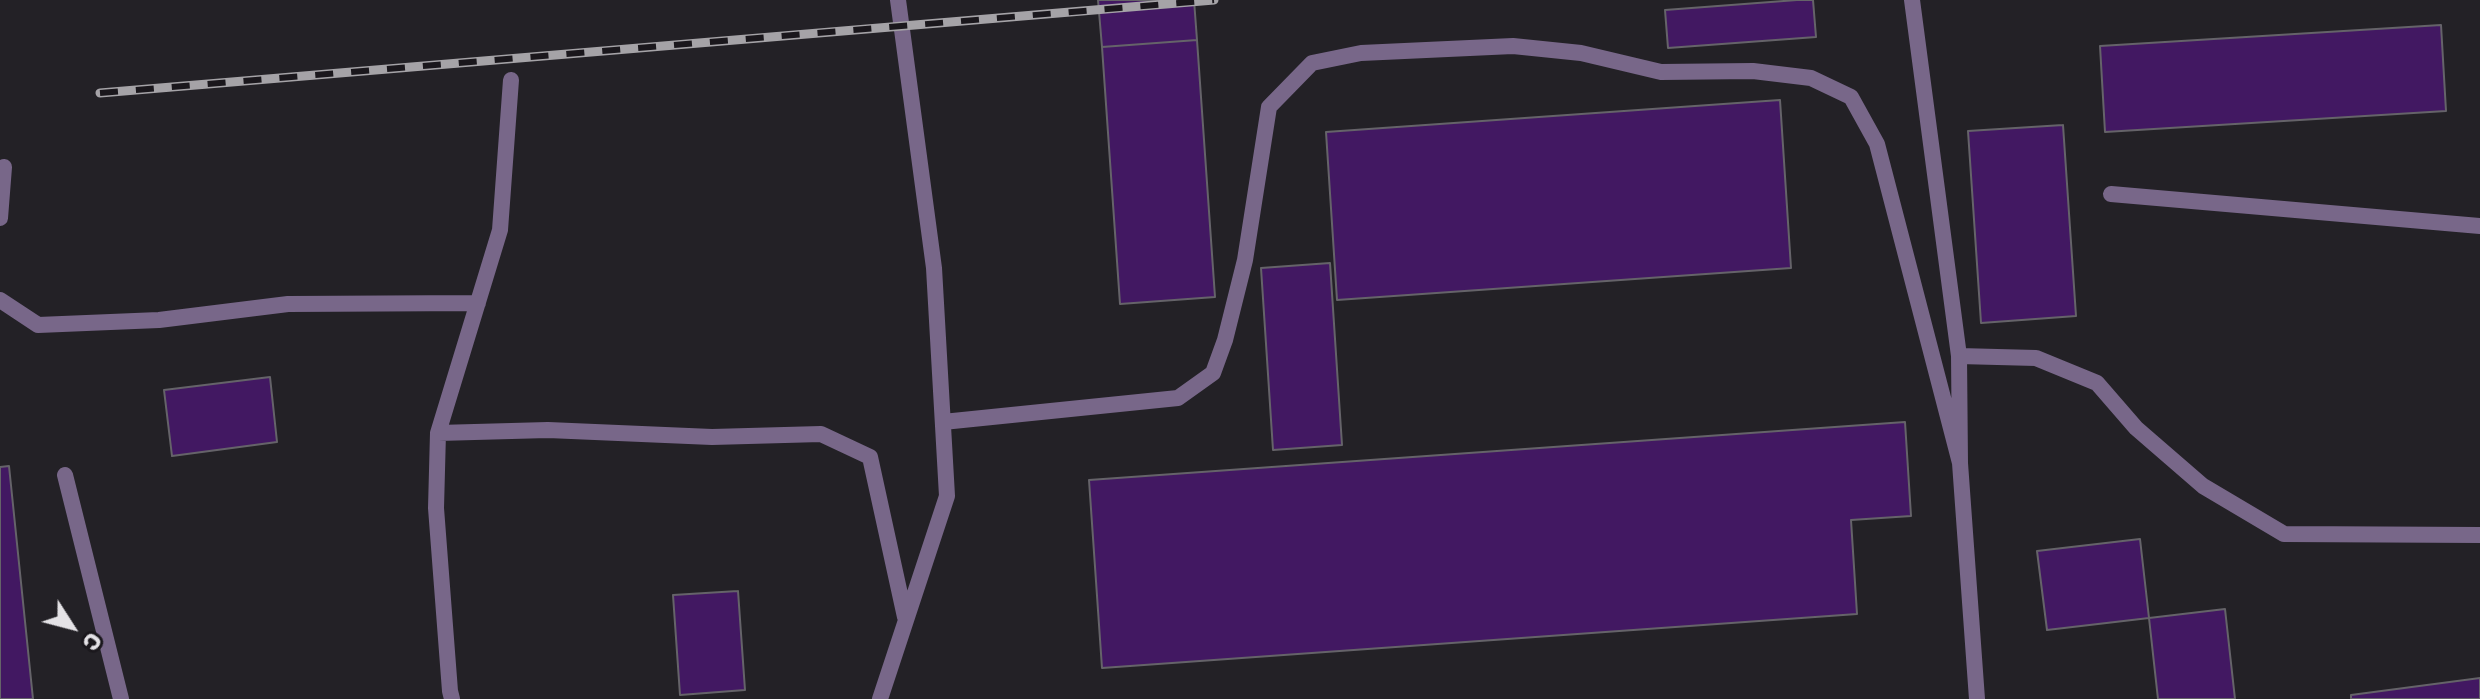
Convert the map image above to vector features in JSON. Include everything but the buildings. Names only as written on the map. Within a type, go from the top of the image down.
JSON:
[{"type":"lane","points":[[880,699],[947,496],[934,268],[898,0]]},
{"type":"lane","points":[[1912,0],[1959,356],[1960,463],[1977,699]]},
{"type":"lane","points":[[943,422],[1178,398],[1213,373],[1225,340],[1245,260],[1269,107],[1312,63],[1361,53],[1513,46],[1581,53],[1661,72],[1753,71],[1811,78],[1851,97],[1877,144],[1960,463]]},
{"type":"lane","points":[[452,699],[436,508],[438,433],[500,230],[511,80]]},
{"type":"lane","points":[[0,218],[4,167]]},
{"type":"lane","points":[[2111,194],[2480,226]]},
{"type":"lane","points":[[0,300],[38,325],[159,320],[288,304],[478,303]]},
{"type":"lane","points":[[1959,356],[2036,358],[2097,383],[2136,428],[2203,486],[2284,534],[2480,535]]},
{"type":"lane","points":[[438,433],[548,430],[712,437],[821,434],[870,457],[906,618]]},
{"type":"lane","points":[[65,475],[121,699]]},
{"type":"railway","points":[[100,93],[1214,0]]}]
